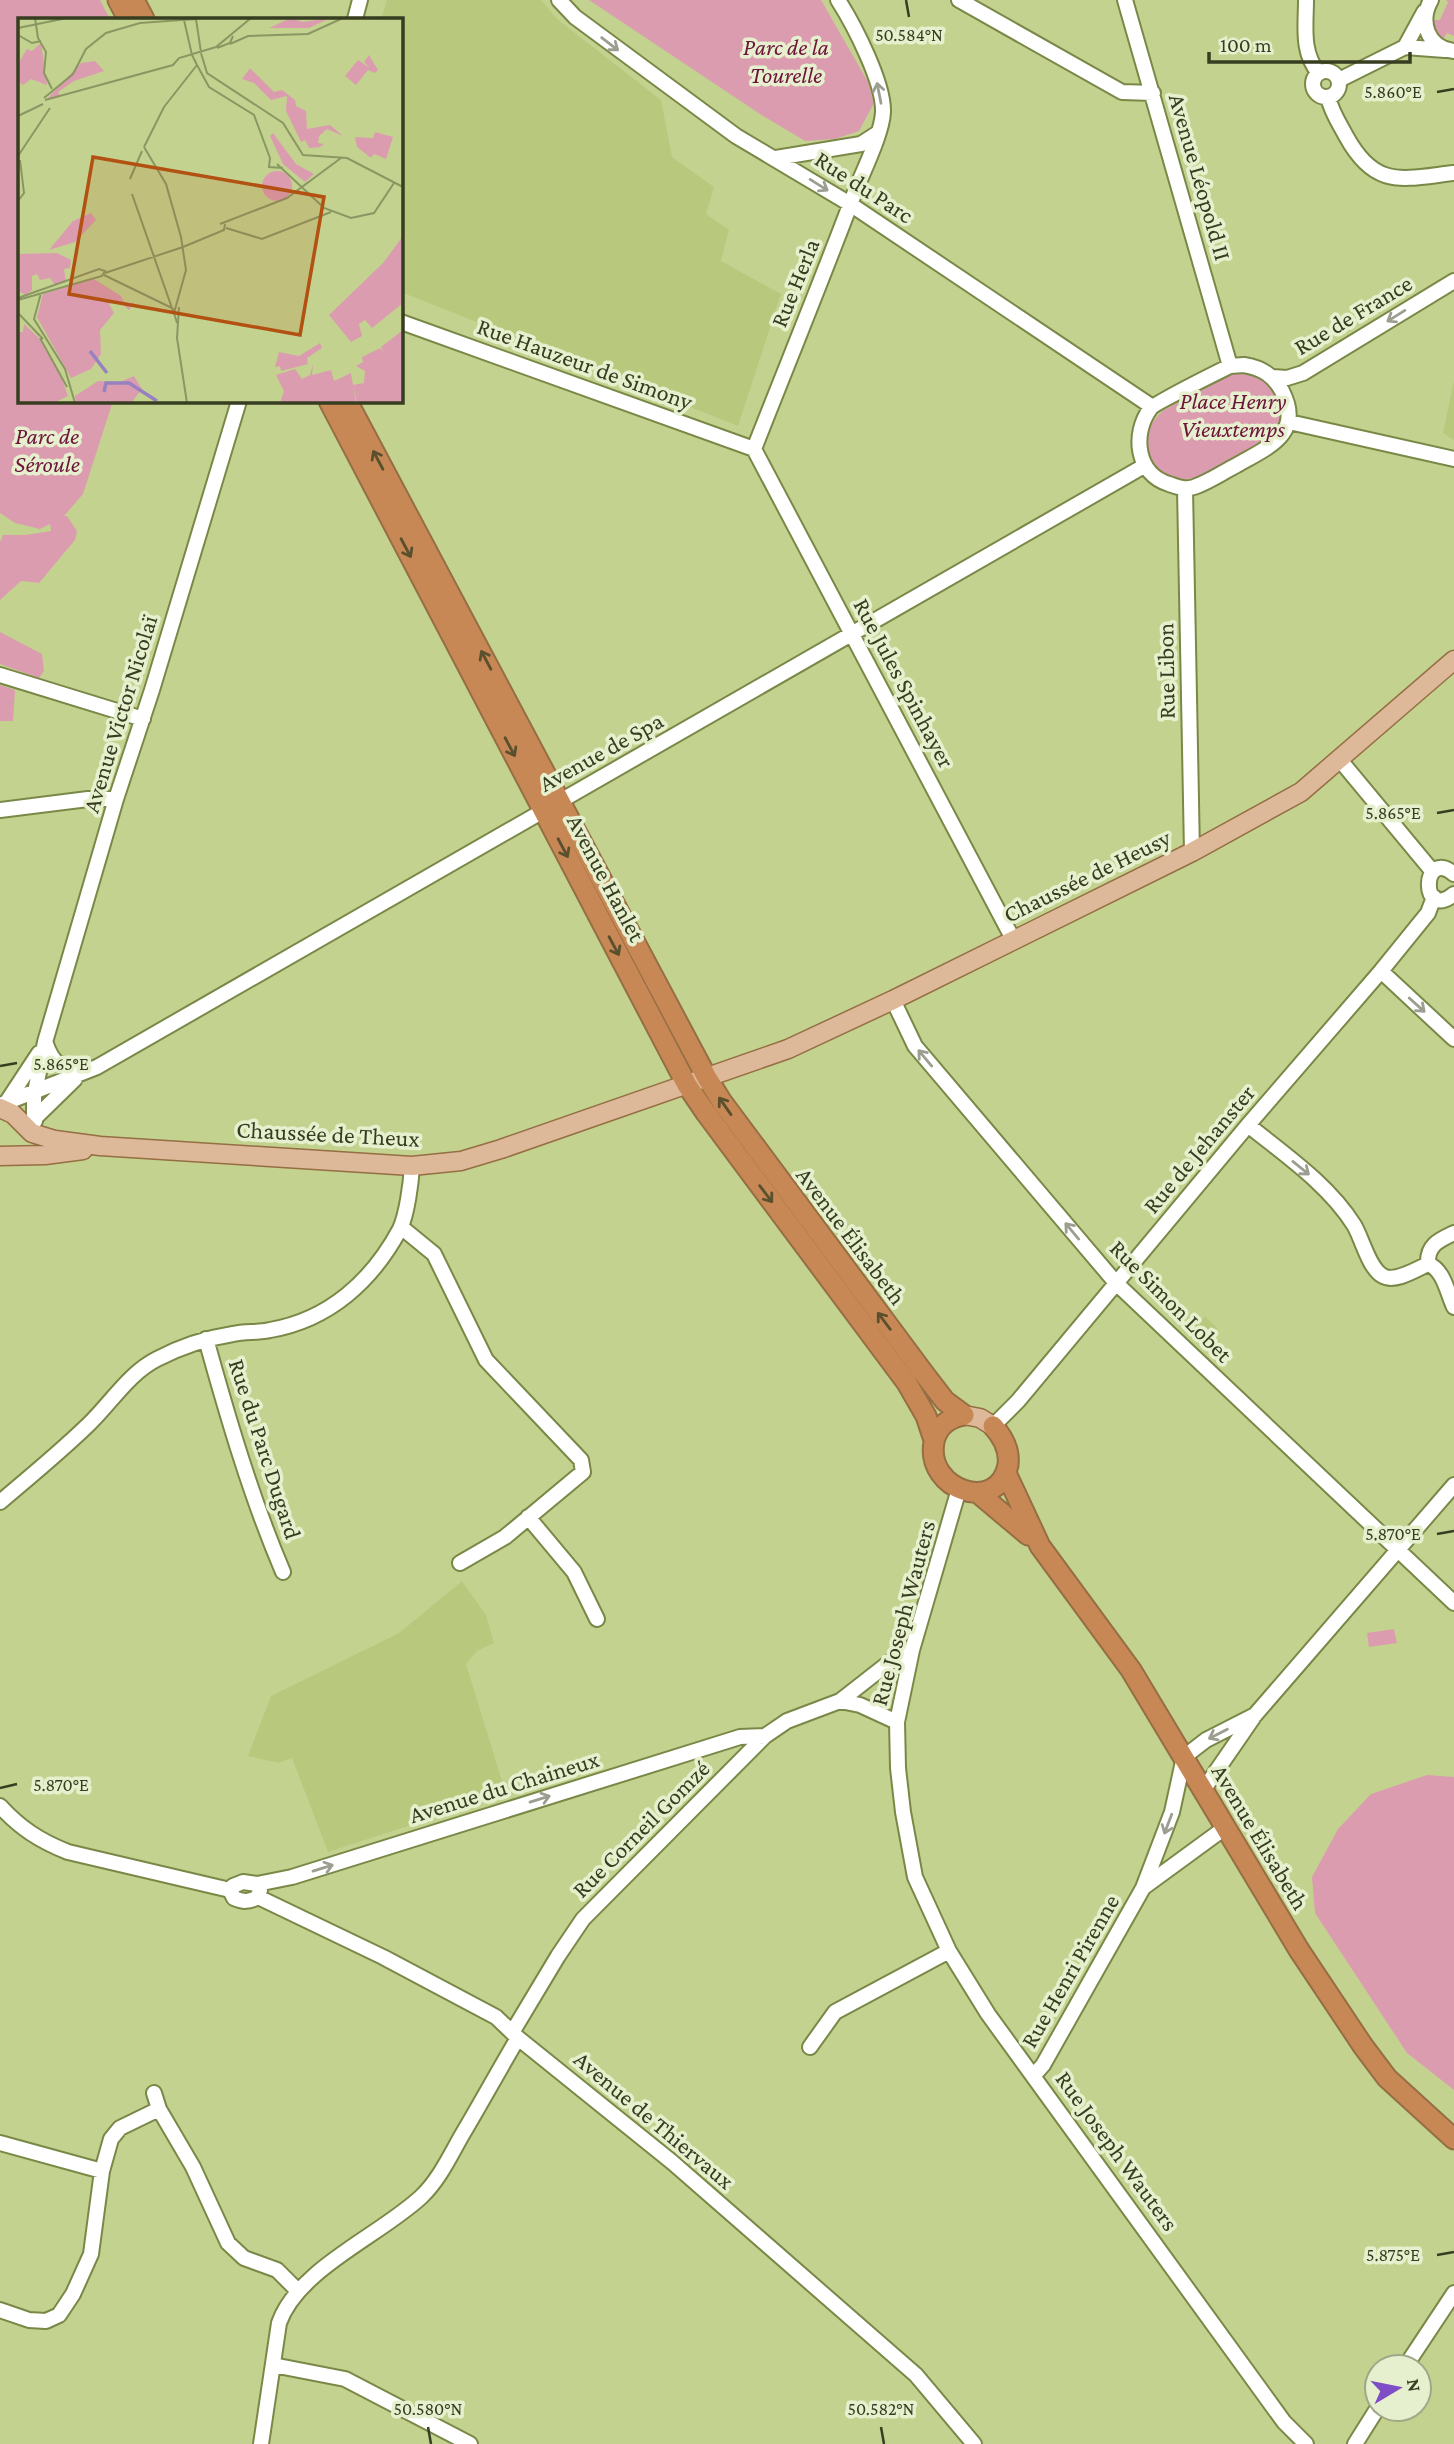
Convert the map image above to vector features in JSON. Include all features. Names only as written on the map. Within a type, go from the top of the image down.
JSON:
[{"type":"highway","points":[[118,0],[127,18]]},
{"type":"highway","points":[[134,0],[143,18]]},
{"type":"highway","name":"Avenue Hanlet","points":[[330,402],[688,1085],[907,1383],[926,1416],[934,1440]]},
{"type":"highway","name":"Avenue Hanlet","points":[[348,402],[707,1078]]},
{"type":"highway","name":"Avenue Élisabeth","points":[[707,1078],[738,1124],[925,1376],[946,1401],[964,1415]]},
{"type":"highway","points":[[964,1415],[947,1421],[939,1429],[934,1440],[935,1465],[941,1476],[968,1491],[997,1485],[1006,1473],[1009,1460],[1006,1446],[993,1426]]},
{"type":"highway","name":"Avenue Élisabeth","points":[[1006,1473],[1040,1546]]},
{"type":"highway","name":"Avenue Élisabeth","points":[[968,1491],[1015,1522],[1040,1546],[1131,1670],[1298,1950],[1375,2064],[1454,2139]]},
{"type":"main road","name":"Chaussée de Heusy","points":[[707,1078],[788,1049],[893,1000],[1192,852],[1301,792],[1454,660]]},
{"type":"main road","name":"Chaussée de Theux","points":[[0,1154],[45,1154],[100,1146],[412,1166],[461,1161],[707,1078]]},
{"type":"main road","points":[[0,1154],[37,1128],[2,1105]]},
{"type":"main road","name":"Chaussée de Theux","points":[[37,1128],[100,1146]]},
{"type":"main road","points":[[964,1415],[980,1418],[993,1426]]},
{"type":"street","points":[[355,18],[360,0]]},
{"type":"street","name":"Rue du Parc","points":[[559,0],[575,17],[736,135],[850,204],[1151,406]]},
{"type":"street","name":"Rue Herla","points":[[754,449],[878,133],[883,113],[879,86],[838,0]]},
{"type":"street","points":[[959,0],[1122,92],[1153,93]]},
{"type":"street","name":"Avenue Léopold II","points":[[1125,0],[1230,366]]},
{"type":"street","points":[[1306,0],[1305,44],[1319,73]]},
{"type":"street","points":[[1405,47],[1428,6]]},
{"type":"street","points":[[1428,6],[1425,24],[1428,34],[1450,50]]},
{"type":"street","points":[[1339,80],[1405,47],[1450,50]]},
{"type":"street","points":[[1331,71],[1339,80],[1337,92],[1328,97],[1318,94],[1314,88],[1314,79],[1319,73],[1331,71]]},
{"type":"street","points":[[1328,97],[1331,110],[1358,157],[1375,172],[1404,177],[1454,173]]},
{"type":"street","points":[[776,158],[861,144],[878,133]]},
{"type":"street","name":"Rue de France","points":[[1273,377],[1287,378],[1303,373],[1454,281]]},
{"type":"street","name":"Rue Hauzeur de Simony","points":[[402,322],[754,449]]},
{"type":"street","points":[[1230,366],[1258,368],[1273,377],[1289,409],[1289,422],[1282,436],[1272,446],[1201,484],[1185,489],[1164,482],[1144,466],[1138,443],[1151,406],[1230,366]]},
{"type":"street","name":"Avenue Victor Nicolaï","points":[[45,1042],[116,799],[143,719],[239,402]]},
{"type":"street","points":[[1289,422],[1454,459]]},
{"type":"street","name":"Rue Jules Spinhayer","points":[[754,449],[1013,939]]},
{"type":"street","name":"Avenue de Spa","points":[[2,1105],[97,1067],[1144,466]]},
{"type":"street","name":"Rue Libon","points":[[1185,489],[1192,852]]},
{"type":"street","points":[[0,675],[143,719]]},
{"type":"street","points":[[1340,760],[1433,872]]},
{"type":"street","points":[[0,810],[116,799]]},
{"type":"street","points":[[1454,874],[1445,869],[1433,872],[1429,876],[1427,887],[1434,897],[1442,900],[1454,894]]},
{"type":"street","name":"Rue de Jehanster","points":[[993,1426],[1018,1401],[1248,1125],[1381,971],[1427,913],[1434,897]]},
{"type":"street","points":[[1381,971],[1454,1039]]},
{"type":"street","name":"Rue Simon Lobet","points":[[893,1000],[915,1046],[1116,1283],[1454,1603]]},
{"type":"street","points":[[45,1042],[50,1057],[64,1068],[79,1070],[97,1067]]},
{"type":"street","points":[[37,1128],[36,1090],[45,1042]]},
{"type":"street","points":[[2,1105],[45,1042]]},
{"type":"street","name":"Avenue de Spa","points":[[37,1128],[78,1076]]},
{"type":"street","points":[[1248,1125],[1314,1178],[1335,1201],[1354,1225],[1381,1276],[1401,1276],[1428,1264]]},
{"type":"street","points":[[0,1502],[67,1445],[118,1390],[155,1359],[206,1339],[235,1333],[270,1331],[311,1320],[344,1299],[376,1264],[401,1227],[412,1166]]},
{"type":"street","points":[[401,1227],[434,1254],[486,1360],[581,1460],[583,1472],[505,1537],[460,1563]]},
{"type":"street","points":[[1428,1264],[1430,1249],[1436,1242],[1454,1233]]},
{"type":"street","points":[[1428,1264],[1440,1272],[1454,1307]]},
{"type":"street","name":"Rue du Parc Dugard","points":[[206,1339],[233,1436],[266,1533],[283,1572]]},
{"type":"street","points":[[1204,1789],[1255,1714],[1454,1485]]},
{"type":"street","name":"Rue Joseph Wauters","points":[[968,1491],[912,1650],[897,1722],[903,1812],[915,1877],[948,1951],[988,2014],[1284,2422]]},
{"type":"street","points":[[528,1517],[574,1572],[597,1619]]},
{"type":"street","name":"Rue Corneil Gomzé","points":[[261,2444],[279,2323],[285,2308],[315,2275],[422,2196],[442,2171],[558,1956],[583,1919],[765,1736],[787,1721],[840,1701],[895,1658],[912,1650]]},
{"type":"street","points":[[840,1701],[860,1705],[897,1722]]},
{"type":"street","points":[[1184,1757],[1206,1740],[1255,1714]]},
{"type":"street","name":"Avenue du Chaineux","points":[[257,1891],[292,1877],[740,1737],[765,1736]]},
{"type":"street","name":"Rue Henri Pirenne","points":[[1034,2075],[1043,2065],[1143,1888],[1172,1812],[1184,1757]]},
{"type":"street","name":"Avenue de Thiervaux","points":[[0,1806],[27,1832],[46,1843],[80,1855],[230,1890],[234,1898],[242,1902],[251,1901],[257,1891],[496,2017],[672,2162],[916,2375],[974,2444]]},
{"type":"street","name":"Rue Henri Pirenne","points":[[1143,1888],[1226,1827]]},
{"type":"street","points":[[810,2048],[835,2012],[948,1951]]},
{"type":"street","points":[[154,2093],[159,2109],[193,2167],[228,2243],[244,2258],[277,2270],[298,2291]]},
{"type":"street","points":[[0,2309],[46,2321],[58,2315],[73,2294],[91,2254],[102,2171],[111,2139],[120,2128],[159,2109]]},
{"type":"street","points":[[0,2143],[102,2171]]},
{"type":"street","points":[[1414,2353],[1454,2293]]},
{"type":"street","points":[[273,2365],[345,2379],[470,2444]]},
{"type":"street","points":[[1284,2422],[1293,2444]]},
{"type":"street","points":[[1284,2422],[1306,2444]]},
{"type":"street","points":[[1356,2444],[1369,2423]]},
{"type":"shaded area","points":[[387,0],[541,0],[557,19],[661,100],[672,157],[714,187],[706,214],[729,230],[721,261],[781,294],[738,426],[402,292],[402,18],[381,18]]},
{"type":"shaded area","points":[[1454,381],[1454,440],[1443,433]]},
{"type":"shaded area","points":[[1205,1316],[1218,1329],[1203,1343],[1190,1331]]},
{"type":"shaded area","points":[[462,1581],[486,1615],[494,1643],[477,1651],[466,1664],[506,1794],[328,1852],[292,1758],[278,1763],[248,1756],[271,1696],[399,1633]]},
{"type":"green space","name":"Parc de Séroule","points":[[0,0],[100,0],[109,18],[18,18],[18,402],[113,402],[83,494],[64,516],[67,516],[77,531],[75,540],[39,583],[21,581],[0,600],[0,542],[3,535],[51,531],[50,524],[40,529],[15,523],[0,513]]},
{"type":"green space","name":"Parc de la Tourelle","points":[[589,0],[821,0],[868,82],[874,103],[859,131],[835,139],[805,141]]},
{"type":"green space","points":[[1446,0],[1454,0],[1454,36],[1447,33],[1442,41],[1436,36],[1430,20],[1440,20],[1448,2]]},
{"type":"green space","name":"Place Henry Vieuxtemps","points":[[1234,373],[1260,378],[1274,391],[1280,414],[1274,434],[1264,443],[1201,476],[1180,479],[1159,470],[1151,460],[1147,447],[1149,431],[1156,418],[1164,410]]},
{"type":"green space","points":[[0,632],[42,654],[44,671],[39,678],[0,664]]},
{"type":"green space","points":[[0,685],[15,690],[13,721],[0,721]]},
{"type":"green space","points":[[1394,1629],[1397,1643],[1369,1647],[1367,1633]]},
{"type":"green space","points":[[1427,1775],[1454,1777],[1454,2090],[1407,2053],[1315,1913],[1312,1877],[1338,1829],[1371,1794]]}]
